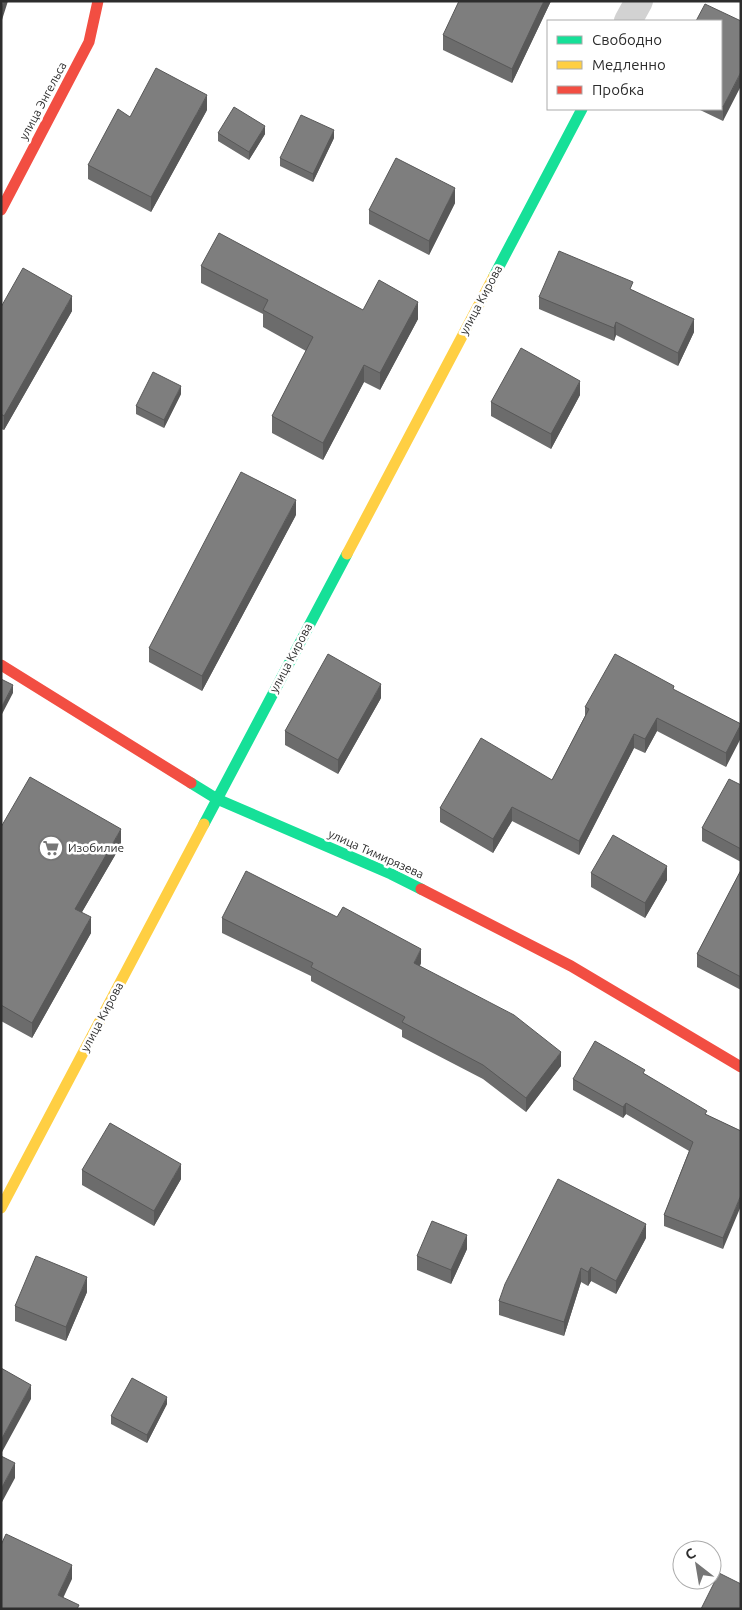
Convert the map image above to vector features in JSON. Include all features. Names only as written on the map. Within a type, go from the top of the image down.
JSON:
[{"type":"street","name":"улица Энгельса","points":[[1,210],[89,42],[98,1]]},
{"type":"street","points":[[629,20],[639,1]]},
{"type":"street","name":"улица Кирова","points":[[1,1208],[581,110]]},
{"type":"street","name":"улица Тимирязева","points":[[1,665],[217,799],[391,874],[571,966],[741,1067]]},
{"type":"building","points":[[459,1],[544,1],[512,69],[443,35]]},
{"type":"building","points":[[705,4],[741,21],[741,72],[723,107],[722,20],[697,20]]},
{"type":"building","points":[[156,68],[207,95],[151,197],[88,165],[118,109],[130,117]]},
{"type":"building","points":[[234,107],[265,126],[249,152],[218,133]]},
{"type":"building","points":[[301,115],[334,130],[313,174],[280,158]]},
{"type":"building","points":[[396,158],[455,188],[429,241],[369,210]]},
{"type":"building","points":[[219,233],[363,310],[379,280],[418,302],[380,373],[364,365],[323,443],[272,416],[313,337],[263,310],[268,300],[201,266]]},
{"type":"building","points":[[559,251],[633,282],[630,289],[694,319],[678,353],[616,322],[614,328],[539,297]]},
{"type":"building","points":[[23,268],[72,296],[4,416],[1,414],[1,307]]},
{"type":"building","points":[[521,348],[580,381],[551,434],[491,402]]},
{"type":"building","points":[[153,372],[181,386],[164,420],[136,406]]},
{"type":"building","points":[[241,472],[296,500],[202,676],[149,648]]},
{"type":"building","points":[[328,654],[381,684],[338,760],[285,731]]},
{"type":"building","points":[[615,654],[674,686],[673,689],[741,724],[726,753],[657,718],[645,739],[634,734],[579,841],[512,807],[493,839],[440,808],[481,738],[552,780],[589,709],[585,707]]},
{"type":"building","points":[[1,679],[13,685],[1,708]]},
{"type":"building","points":[[30,777],[121,829],[75,909],[91,917],[32,1023],[1,1005],[1,827]]},
{"type":"building","points":[[729,779],[741,785],[741,849],[702,828]]},
{"type":"building","points":[[613,835],[667,866],[645,903],[591,873]]},
{"type":"building","points":[[741,870],[741,977],[697,954]]},
{"type":"building","points":[[246,871],[337,917],[343,907],[421,949],[414,963],[514,1015],[561,1052],[526,1098],[483,1065],[402,1022],[405,1017],[311,967],[313,963],[222,918]]},
{"type":"building","points":[[595,1041],[645,1070],[643,1073],[707,1111],[705,1114],[741,1131],[741,1195],[723,1238],[664,1215],[693,1142],[626,1103],[623,1107],[573,1079]]},
{"type":"building","points":[[110,1123],[181,1164],[154,1211],[82,1170]]},
{"type":"building","points":[[558,1179],[646,1224],[616,1281],[591,1267],[588,1272],[581,1268],[564,1322],[499,1301],[505,1284]]},
{"type":"building","points":[[432,1221],[467,1235],[451,1270],[417,1256]]},
{"type":"building","points":[[36,1256],[87,1277],[66,1327],[15,1306]]},
{"type":"building","points":[[1,1368],[31,1385],[1,1440]]},
{"type":"building","points":[[132,1378],[167,1397],[147,1435],[111,1416]]},
{"type":"building","points":[[1,1456],[15,1463],[1,1489]]},
{"type":"building","points":[[6,1534],[72,1565],[58,1595],[79,1605],[77,1609],[1,1609],[1,1545]]},
{"type":"building","points":[[722,1574],[741,1584],[741,1609],[701,1609],[710,1590],[722,1590]]},
{"type":"traffic: fast","points":[[494,276],[581,110]]},
{"type":"traffic: fast","points":[[204,824],[347,554]]},
{"type":"traffic: fast","points":[[191,783],[217,799],[391,874],[421,889]]},
{"type":"traffic: slow","points":[[347,554],[494,276]]},
{"type":"traffic: slow","points":[[1,1208],[204,824]]},
{"type":"traffic: jam","points":[[1,210],[89,42],[98,1]]},
{"type":"traffic: jam","points":[[1,665],[191,783]]},
{"type":"traffic: jam","points":[[421,889],[571,966],[741,1067]]},
{"type":"place","name":"Изобилие","points":[[51,848]]}]
